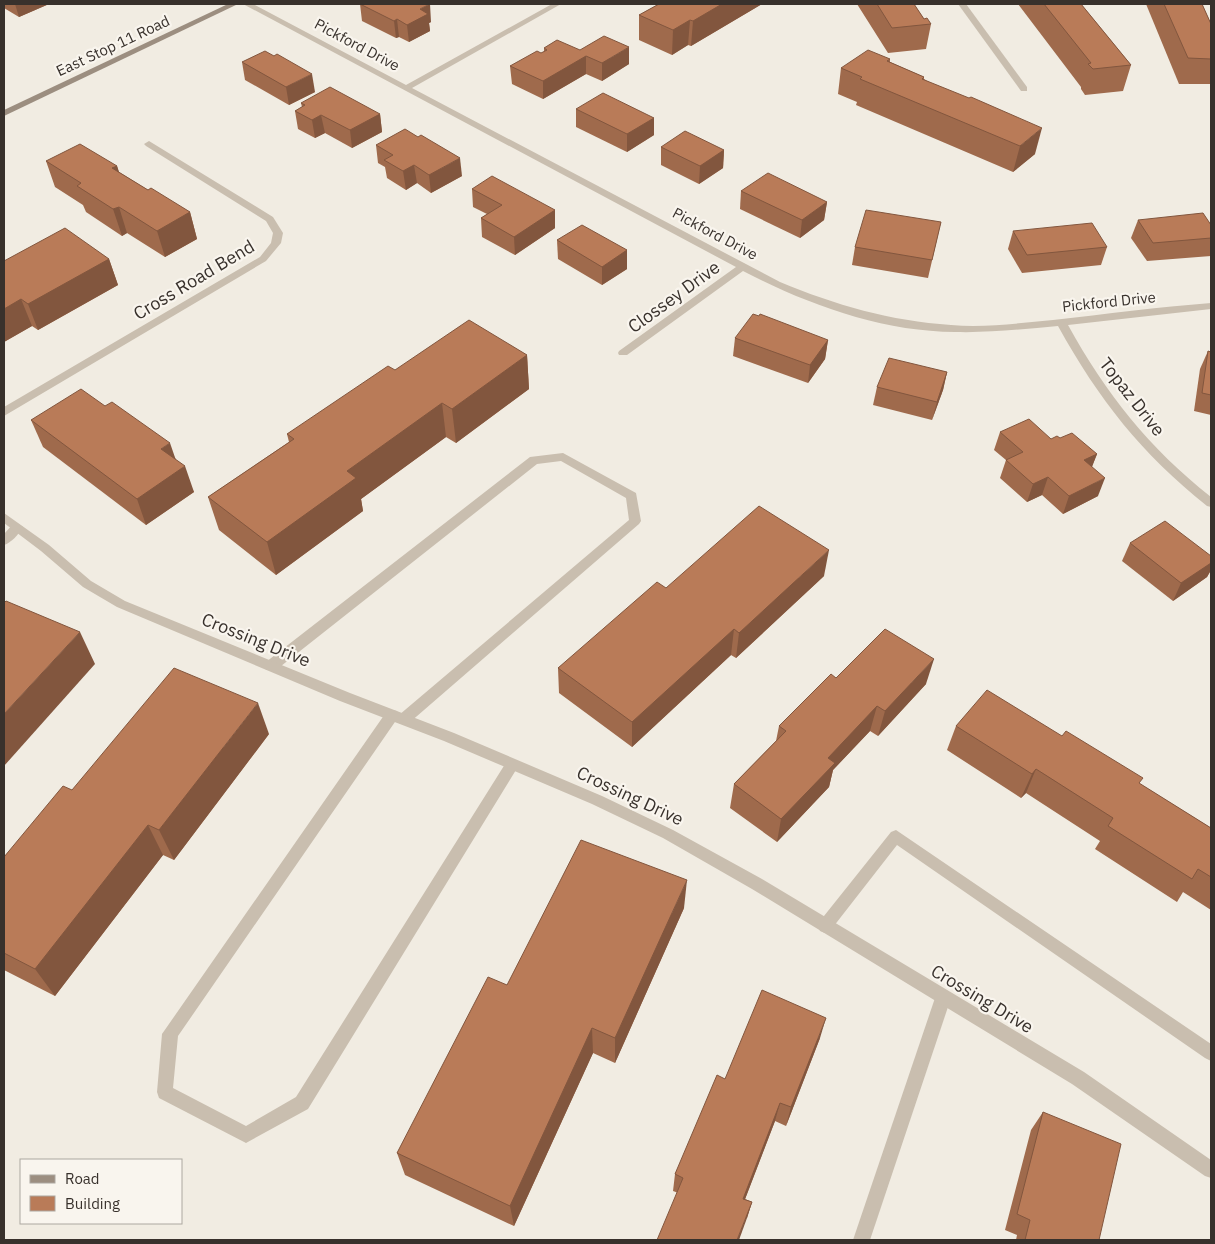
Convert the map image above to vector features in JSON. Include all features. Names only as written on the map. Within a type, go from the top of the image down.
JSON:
[{"type":"main road","name":"East Stop 11 Road","points":[[4,113],[234,4]]},
{"type":"street","name":"Pickford Drive","points":[[247,4],[782,287],[816,301],[858,314],[906,324],[970,329],[1000,328],[1211,306]]},
{"type":"street","points":[[406,88],[556,4]]},
{"type":"street","points":[[962,4],[1024,89]]},
{"type":"street","name":"Cross Road Bend","points":[[4,412],[263,259],[276,243],[278,233],[270,219],[149,144]]},
{"type":"street","name":"Clossey Drive","points":[[624,354],[743,266]]},
{"type":"street","name":"Topaz Drive","points":[[1061,322],[1095,382],[1134,433],[1178,476],[1211,503]]},
{"type":"street","points":[[270,666],[534,460],[563,457],[632,496],[636,521],[398,717],[170,1034],[165,1092],[246,1135],[302,1104],[512,765]]},
{"type":"street","name":"Crossing Drive","points":[[4,517],[87,584],[105,596],[597,800],[668,834],[722,863],[1078,1078],[1211,1170]]},
{"type":"street","points":[[4,541],[17,528]]},
{"type":"street","points":[[825,926],[896,836],[1211,1053]]},
{"type":"street","points":[[861,1240],[943,998]]},
{"type":"building","points":[[360,4],[430,4],[420,9],[428,14],[407,25],[397,19],[394,21]]},
{"type":"building","points":[[659,4],[722,4],[673,30],[639,15]]},
{"type":"building","points":[[877,4],[914,4],[924,19],[927,18],[931,24],[892,28]]},
{"type":"building","points":[[1044,4],[1081,4],[1131,65],[1093,69],[1088,64],[1091,63]]},
{"type":"building","points":[[1164,4],[1202,4],[1211,24],[1211,59],[1188,58]]},
{"type":"building","points":[[604,36],[629,47],[602,63],[586,56],[543,81],[510,66],[537,51],[541,53],[547,50],[544,48],[557,40],[580,50]]},
{"type":"building","points":[[868,50],[890,59],[887,61],[924,77],[922,79],[969,98],[971,97],[1042,128],[1020,146],[860,79],[862,77],[841,68]]},
{"type":"building","points":[[265,51],[274,56],[277,54],[312,74],[286,87],[242,62]]},
{"type":"building","points":[[330,87],[380,114],[350,130],[321,115],[312,120],[295,111],[305,105],[301,103]]},
{"type":"building","points":[[603,93],[654,118],[627,134],[576,109]]},
{"type":"building","points":[[405,129],[418,137],[421,135],[460,158],[429,175],[414,165],[403,171],[384,160],[393,155],[376,145]]},
{"type":"building","points":[[685,131],[724,150],[700,166],[661,147]]},
{"type":"building","points":[[80,144],[117,166],[112,168],[148,190],[151,188],[190,212],[157,231],[119,207],[113,209],[77,186],[81,183],[46,161]]},
{"type":"building","points":[[768,173],[827,202],[802,220],[741,191]]},
{"type":"building","points":[[492,176],[555,210],[514,237],[481,218],[502,205],[472,189]]},
{"type":"building","points":[[866,210],[941,222],[932,260],[855,247]]},
{"type":"building","points":[[1203,213],[1211,225],[1211,238],[1153,243],[1138,220]]},
{"type":"building","points":[[1092,223],[1107,247],[1027,255],[1013,231]]},
{"type":"building","points":[[582,225],[627,250],[602,267],[557,240]]},
{"type":"building","points":[[65,228],[109,259],[28,304],[21,299],[4,309],[4,261]]},
{"type":"building","points":[[753,314],[759,316],[760,314],[828,340],[810,365],[735,338]]},
{"type":"building","points":[[469,320],[527,355],[452,409],[442,403],[347,471],[356,478],[267,542],[208,497],[294,439],[287,434],[388,366],[395,370]]},
{"type":"building","points":[[1208,351],[1211,352],[1211,395],[1202,393]]},
{"type":"building","points":[[889,358],[947,372],[937,402],[877,387]]},
{"type":"building","points":[[81,389],[105,406],[112,402],[170,443],[161,449],[185,466],[137,499],[31,420]]},
{"type":"building","points":[[1029,419],[1051,439],[1057,436],[1060,438],[1072,433],[1097,454],[1084,460],[1105,478],[1069,496],[1048,477],[1033,484],[1006,460],[1023,452],[1000,432]]},
{"type":"building","points":[[759,506],[829,550],[739,633],[734,629],[632,722],[558,668],[657,582],[666,588]]},
{"type":"building","points":[[1165,521],[1211,556],[1211,563],[1181,583],[1130,543]]},
{"type":"building","points":[[6,601],[80,632],[4,714],[4,603]]},
{"type":"building","points":[[885,629],[934,659],[885,711],[877,706],[828,758],[835,763],[781,819],[734,784],[786,731],[779,726],[831,674],[836,678]]},
{"type":"building","points":[[174,668],[258,703],[159,830],[148,825],[35,969],[4,953],[4,857],[63,786],[72,790]]},
{"type":"building","points":[[987,690],[1062,736],[1066,731],[1143,778],[1139,783],[1211,828],[1211,877],[1198,869],[1192,879],[1108,826],[1113,818],[1036,769],[1032,774],[956,726]]},
{"type":"building","points":[[581,840],[687,880],[615,1038],[592,1028],[510,1206],[397,1153],[488,977],[507,985]]},
{"type":"building","points":[[762,990],[826,1018],[791,1107],[780,1103],[743,1199],[752,1202],[737,1240],[657,1240],[683,1178],[675,1174],[717,1075],[725,1079]]},
{"type":"building","points":[[1043,1112],[1121,1144],[1099,1240],[1025,1240],[1030,1220],[1017,1214]]}]
